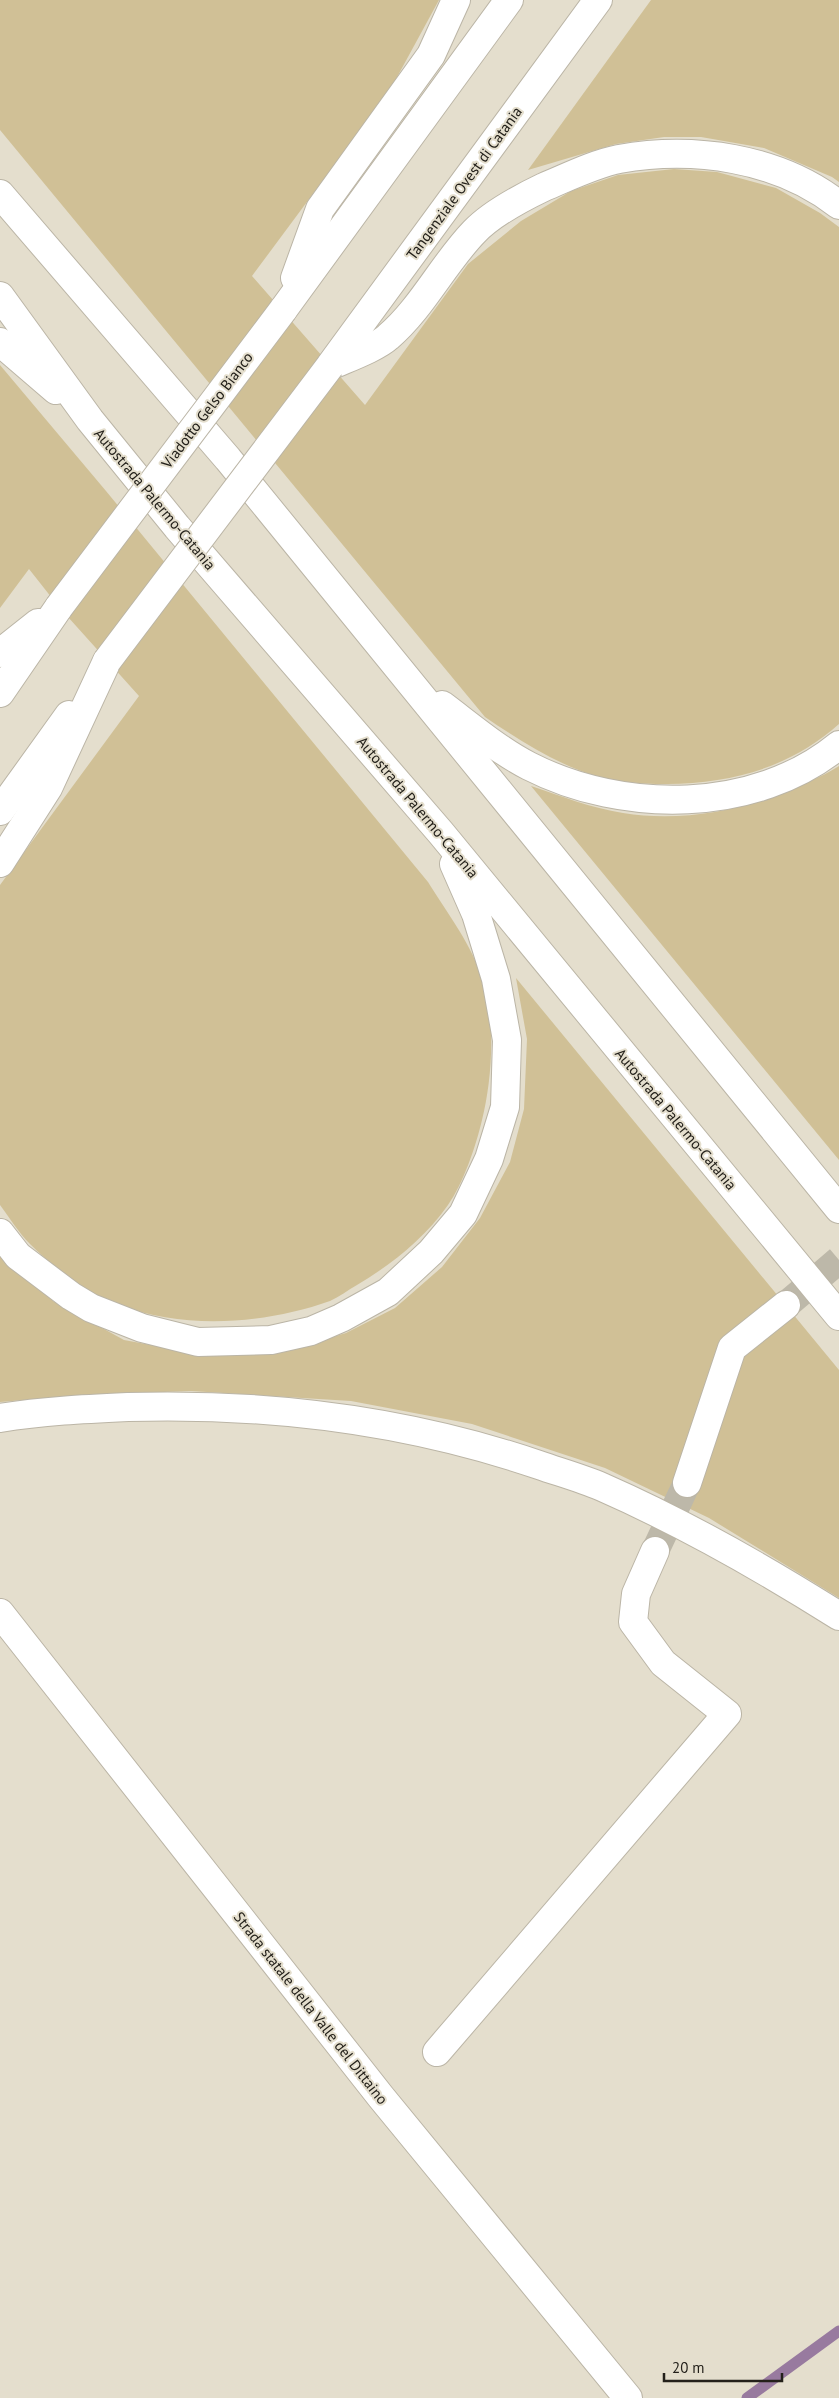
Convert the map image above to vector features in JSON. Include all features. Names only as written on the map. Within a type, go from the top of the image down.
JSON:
[{"type":"main road","points":[[283,310],[320,209],[430,55],[456,0]]},
{"type":"main road","points":[[283,310],[509,0]]},
{"type":"main road","name":"Tangenziale Ovest di Catania","points":[[330,366],[598,0]]},
{"type":"main road","points":[[0,811],[107,661],[330,366],[387,338],[415,307],[475,231],[519,199],[568,176],[617,159],[670,153],[709,155],[741,160],[771,168],[826,195],[839,205]]},
{"type":"main road","points":[[0,186],[7,203],[228,458],[839,1209]]},
{"type":"main road","name":"Autostrada Palermo-Catania","points":[[0,296],[90,420],[177,527],[440,833],[839,1316]]},
{"type":"main road","name":"Viadotto Gelso Bianco","points":[[59,607],[283,310]]},
{"type":"main road","points":[[0,342],[90,420]]},
{"type":"main road","points":[[0,653],[59,607]]},
{"type":"main road","points":[[0,693],[59,607]]},
{"type":"main road","points":[[0,863],[48,788],[107,661]]},
{"type":"main road","points":[[406,678],[486,739],[529,766],[583,788],[653,800],[701,799],[748,790],[785,777],[828,754],[839,745]]},
{"type":"main road","points":[[0,1233],[18,1256],[71,1296],[91,1308],[142,1328],[198,1342],[271,1340],[311,1331],[341,1318],[388,1292],[431,1252],[463,1214],[489,1159],[505,1107],[507,1040],[496,978],[476,914],[440,833]]},
{"type":"main road","points":[[687,1483],[732,1348],[786,1304]]},
{"type":"main road","points":[[0,1418],[83,1409],[179,1406],[292,1412],[379,1422],[472,1443],[600,1486],[696,1532],[839,1616]]},
{"type":"main road","points":[[437,2052],[727,1714],[663,1663],[633,1622],[636,1594],[654,1551]]},
{"type":"main road","name":"Strada statale della Valle del Dittaino","points":[[0,1613],[381,2097],[628,2398]]},
{"type":"shaded area","points":[[0,0],[439,0],[390,90],[252,276],[365,405],[468,264],[521,221],[571,191],[618,175],[674,169],[717,172],[776,188],[820,213],[839,227],[839,724],[800,752],[759,770],[715,780],[656,784],[613,780],[581,771],[532,747],[485,717],[0,130]]},
{"type":"shaded area","points":[[651,0],[839,0],[839,182],[832,177],[764,148],[701,137],[664,137],[616,144],[528,170]]},
{"type":"shaded area","points":[[0,365],[428,882],[466,942],[483,981],[490,1014],[491,1032],[488,1087],[476,1141],[459,1187],[439,1217],[407,1250],[370,1277],[330,1301],[279,1315],[225,1321],[198,1321],[144,1313],[119,1305],[95,1294],[60,1271],[26,1239],[0,1205],[0,885],[139,696],[59,607],[29,569],[0,608]]},
{"type":"shaded area","points":[[839,766],[839,1160],[531,786],[611,811],[646,816],[694,815],[764,800],[808,782]]},
{"type":"shaded area","points":[[516,978],[839,1370],[839,1598],[709,1518],[605,1468],[472,1424],[351,1401],[191,1391],[83,1395],[0,1402],[0,1255],[53,1301],[124,1340],[205,1355],[275,1354],[346,1333],[395,1308],[442,1267],[480,1218],[510,1162],[524,1109],[527,1039]]},
{"type":"waterway","points":[[747,2398],[839,2331]]},
{"type":"tunnel","points":[[786,1305],[839,1260]]},
{"type":"tunnel","points":[[655,1551],[687,1483]]}]
